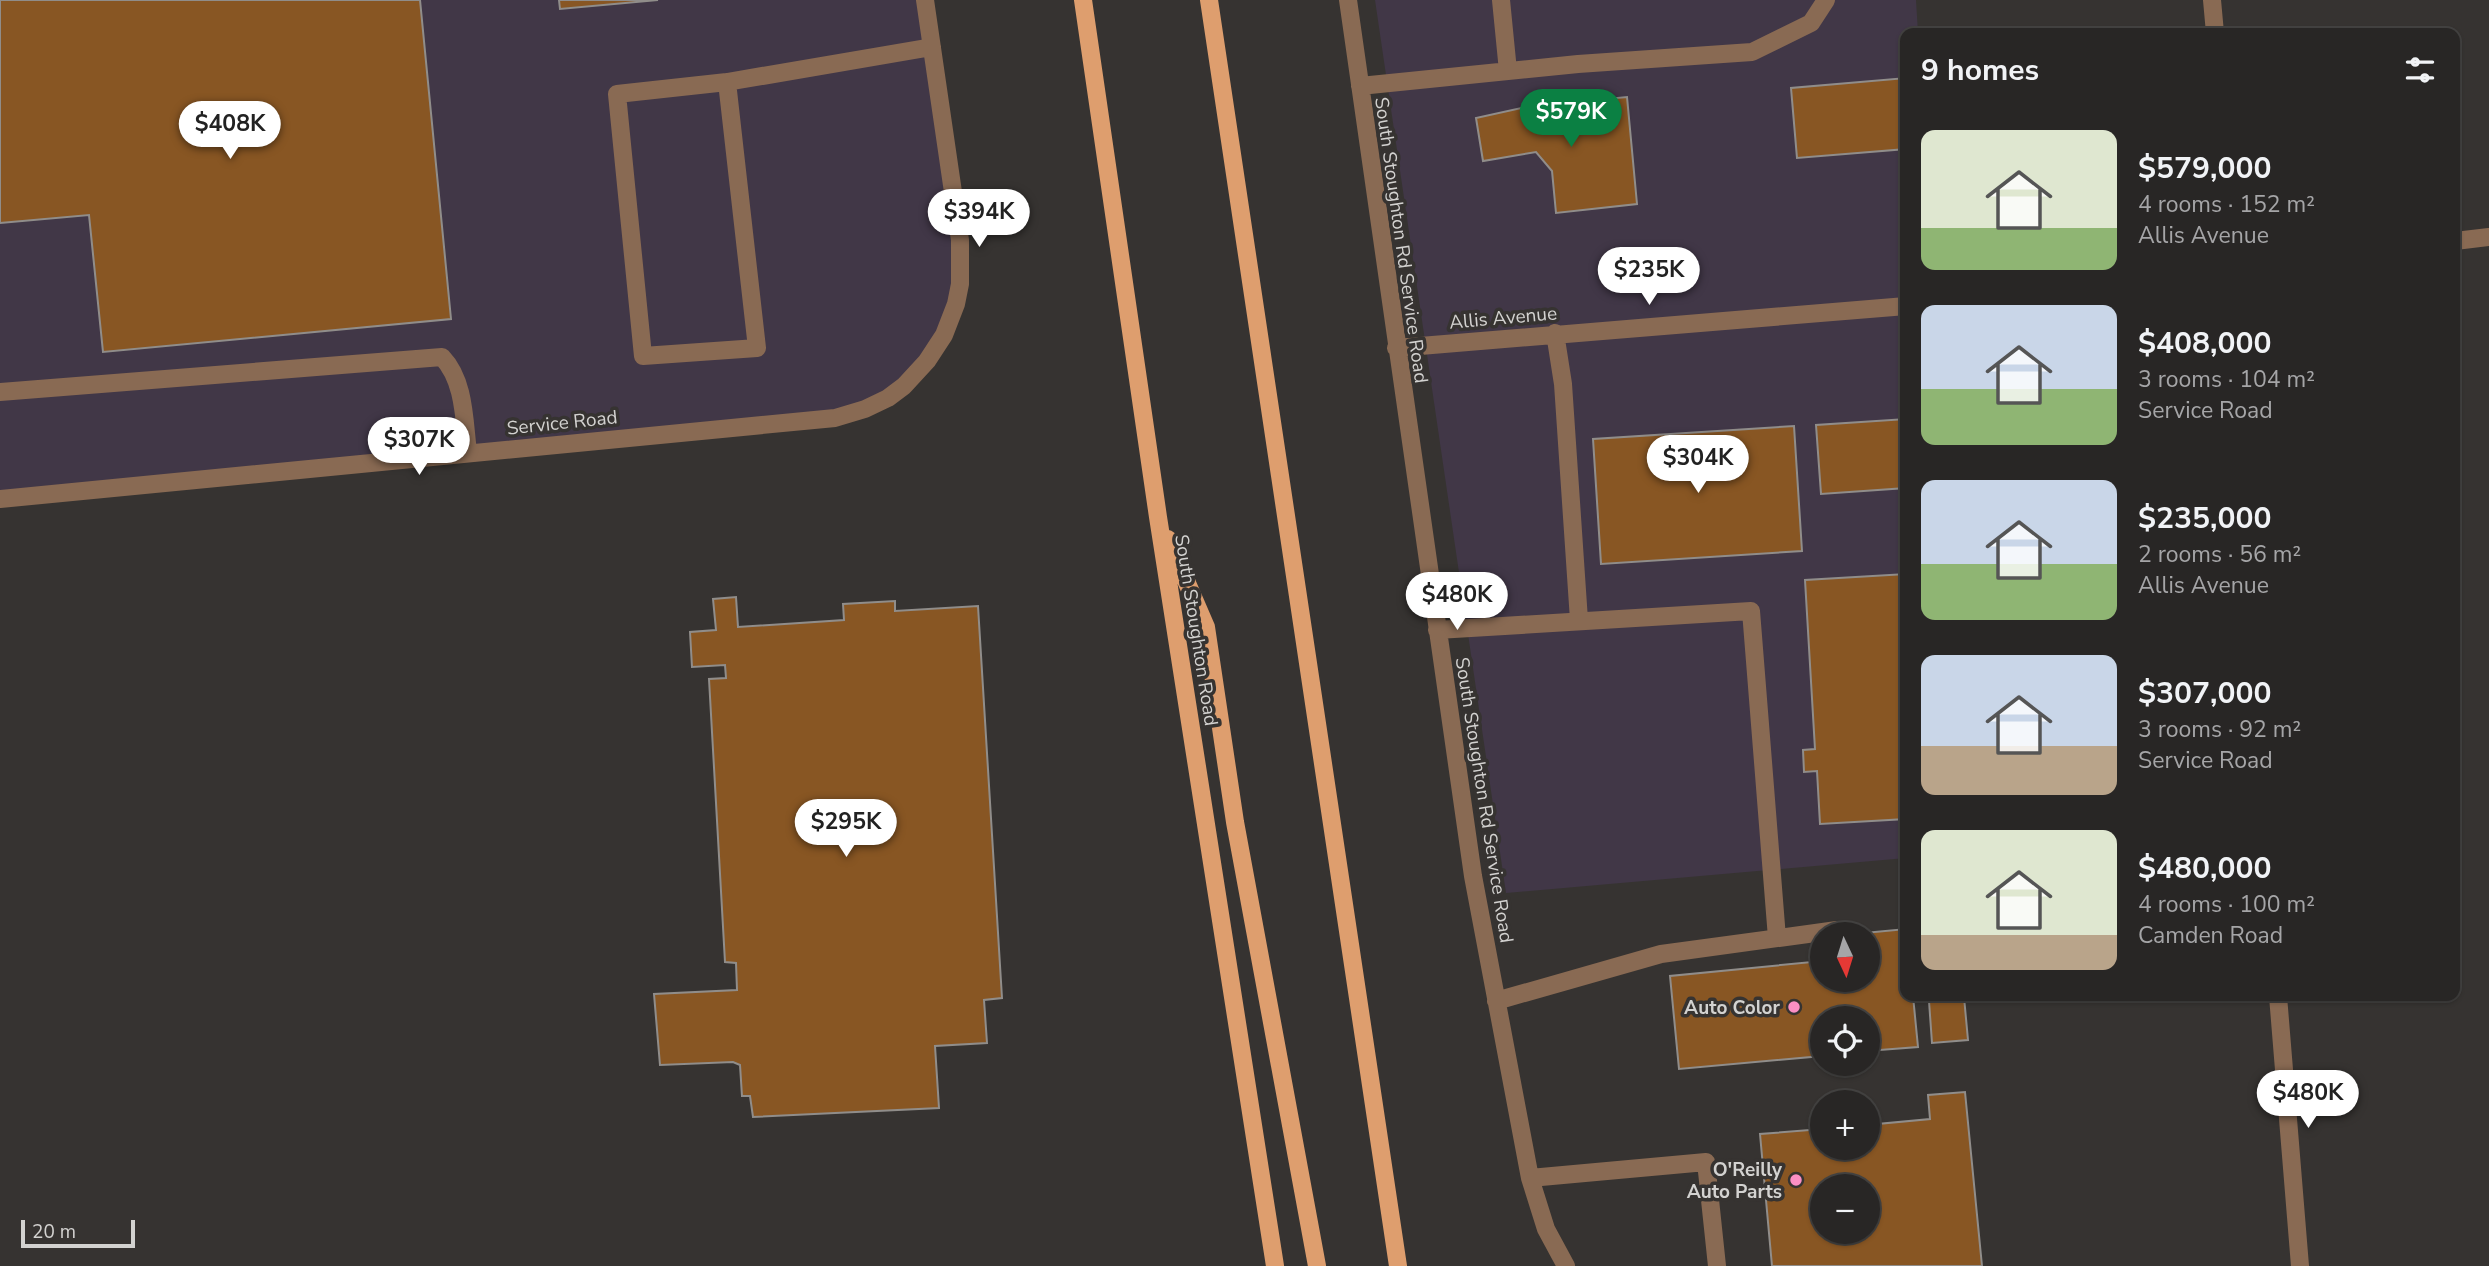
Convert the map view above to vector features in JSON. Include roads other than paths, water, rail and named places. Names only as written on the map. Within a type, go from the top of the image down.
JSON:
[{"type":"main road","name":"South Stoughton Road","points":[[1083,0],[1158,516],[1275,1266]]},
{"type":"main road","points":[[1209,0],[1398,1266]]},
{"type":"main road","points":[[1158,516],[1206,627],[1235,822],[1317,1266]]},
{"type":"street","points":[[727,82],[757,348],[643,356],[617,94],[727,82],[932,47],[925,0]]},
{"type":"street","name":"South Stoughton Rd Service Road","points":[[1348,0],[1473,876],[1530,1178],[1546,1229],[1566,1266]]},
{"type":"street","points":[[1502,0],[1508,71]]},
{"type":"street","points":[[1360,86],[1508,71],[1752,52],[1811,23],[1826,0]]},
{"type":"street","points":[[2212,0],[2215,28]]},
{"type":"street","name":"Service Road","points":[[0,499],[835,418],[877,404],[904,386],[927,361],[944,335],[956,304],[960,284],[960,240],[932,47]]},
{"type":"street","points":[[2460,240],[2489,237]]},
{"type":"street","name":"Allis Avenue","points":[[1396,348],[1555,333],[1837,314],[1900,307]]},
{"type":"street","points":[[1555,333],[1563,384],[1578,620]]},
{"type":"street","points":[[0,392],[442,357],[451,367],[462,401],[468,452]]},
{"type":"street","points":[[1437,630],[1751,611],[1777,938]]},
{"type":"street","points":[[1496,1001],[1661,954],[1810,934]]},
{"type":"street","points":[[2278,1001],[2300,1266]]},
{"type":"street","points":[[1530,1178],[1706,1162],[1717,1266]]},
{"type":"place","name":"Auto Color","points":[[1794,1007]]},
{"type":"place","name":"O'Reilly Auto Parts","points":[[1796,1180]]}]
